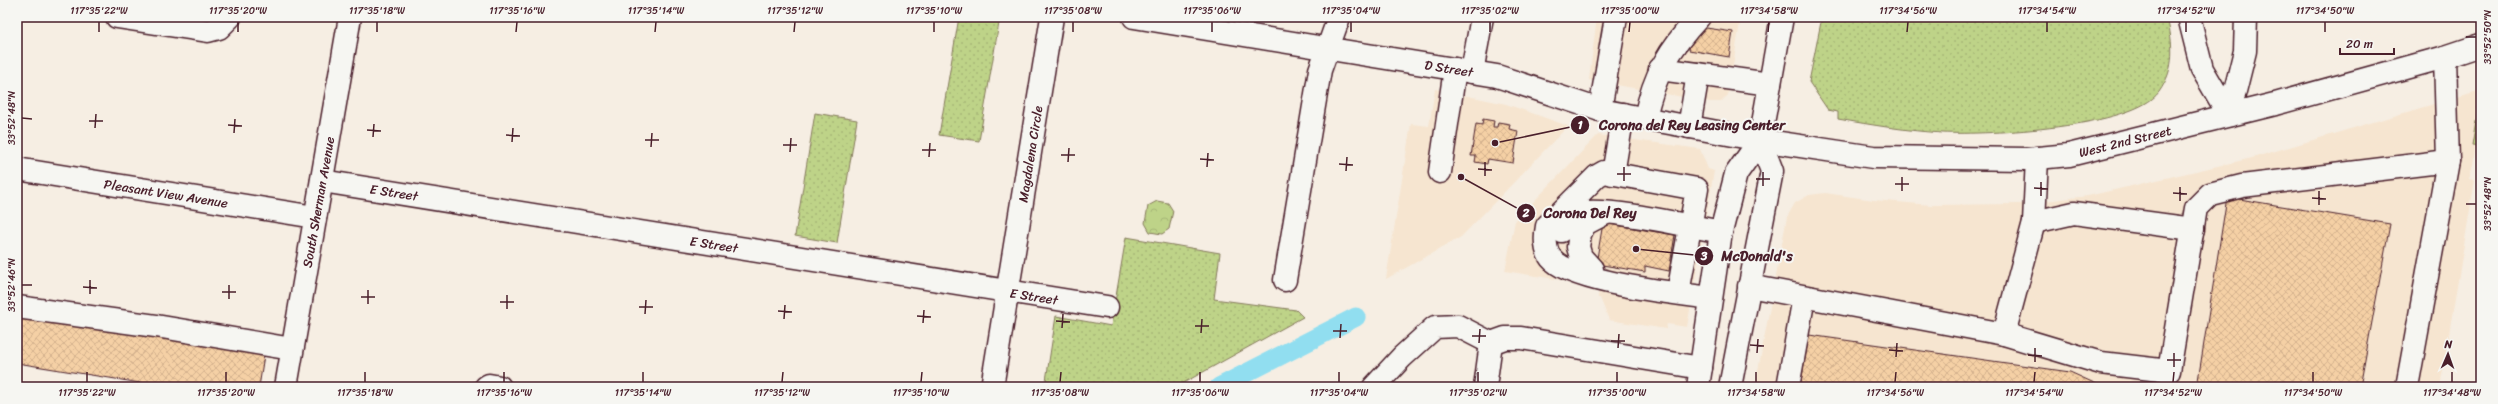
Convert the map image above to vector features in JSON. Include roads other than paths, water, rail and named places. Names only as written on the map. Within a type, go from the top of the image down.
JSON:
[{"type":"main road","points":[[117,17],[208,31],[219,28],[230,17]]},
{"type":"main road","name":"South Sherman Avenue","points":[[286,387],[350,17]]},
{"type":"main road","name":"Magdalena Circle","points":[[992,387],[1052,17]]},
{"type":"main road","name":"D Street","points":[[1134,17],[1497,76],[1600,110],[1760,140]]},
{"type":"main road","points":[[1285,280],[1320,70],[1339,17]]},
{"type":"main road","points":[[1440,172],[1464,71],[1482,17]]},
{"type":"main road","points":[[1600,110],[1616,17]]},
{"type":"main road","points":[[1645,118],[1650,92],[1660,69],[1685,32],[1699,17]]},
{"type":"main road","points":[[1374,387],[1402,357],[1435,327],[1458,326],[1491,343],[1505,338],[1521,338],[1700,377],[1721,232],[1736,174],[1760,140],[1782,17]]},
{"type":"main road","points":[[2189,17],[2202,68],[2229,115]]},
{"type":"main road","points":[[2229,115],[2245,51],[2246,17]]},
{"type":"main road","name":"West 2nd Street","points":[[1760,140],[1873,157],[2037,158],[2069,155],[2128,142],[2445,57],[2481,45]]},
{"type":"main road","points":[[2407,387],[2448,161],[2445,57]]},
{"type":"main road","points":[[1660,69],[1770,84]]},
{"type":"main road","points":[[1689,127],[1698,74]]},
{"type":"main road","points":[[1623,114],[1609,173],[1562,228],[1560,242],[1568,256],[1577,263],[1592,269],[1679,288],[1711,298]]},
{"type":"main road","points":[[1730,387],[1772,171],[1760,140]]},
{"type":"main road","points":[[2004,334],[2034,222],[2037,158]]},
{"type":"main road","points":[[1749,286],[2004,334],[2101,363],[2169,371],[2196,208],[2210,194],[2242,186],[2448,161]]},
{"type":"main road","name":"Pleasant View Avenue","points":[[17,169],[315,217]]},
{"type":"main road","points":[[1609,173],[1697,189],[1679,288],[1586,277],[1572,273],[1551,258],[1545,237],[1547,226],[1597,176],[1609,173]]},
{"type":"main road","name":"E Street","points":[[322,181],[1106,307]]},
{"type":"main road","points":[[1571,217],[1594,211],[1607,212],[1721,232]]},
{"type":"main road","points":[[1592,269],[1581,257],[1578,247],[1580,234],[1585,224],[1607,212]]},
{"type":"main road","points":[[2034,222],[2074,213],[2193,229]]},
{"type":"main road","points":[[1788,387],[1804,297]]},
{"type":"main road","points":[[17,307],[156,326],[292,349]]},
{"type":"main road","points":[[1485,387],[1491,343]]},
{"type":"main road","points":[[486,387],[489,385],[500,387]]},
{"type":"waterway","points":[[1219,387],[1356,317]]},
{"type":"place","name":"Corona del Rey Leasing Center","points":[[1495,143]]},
{"type":"place","name":"Corona Del Rey","points":[[1461,177]]},
{"type":"place","name":"McDonald's","points":[[1636,249]]}]
